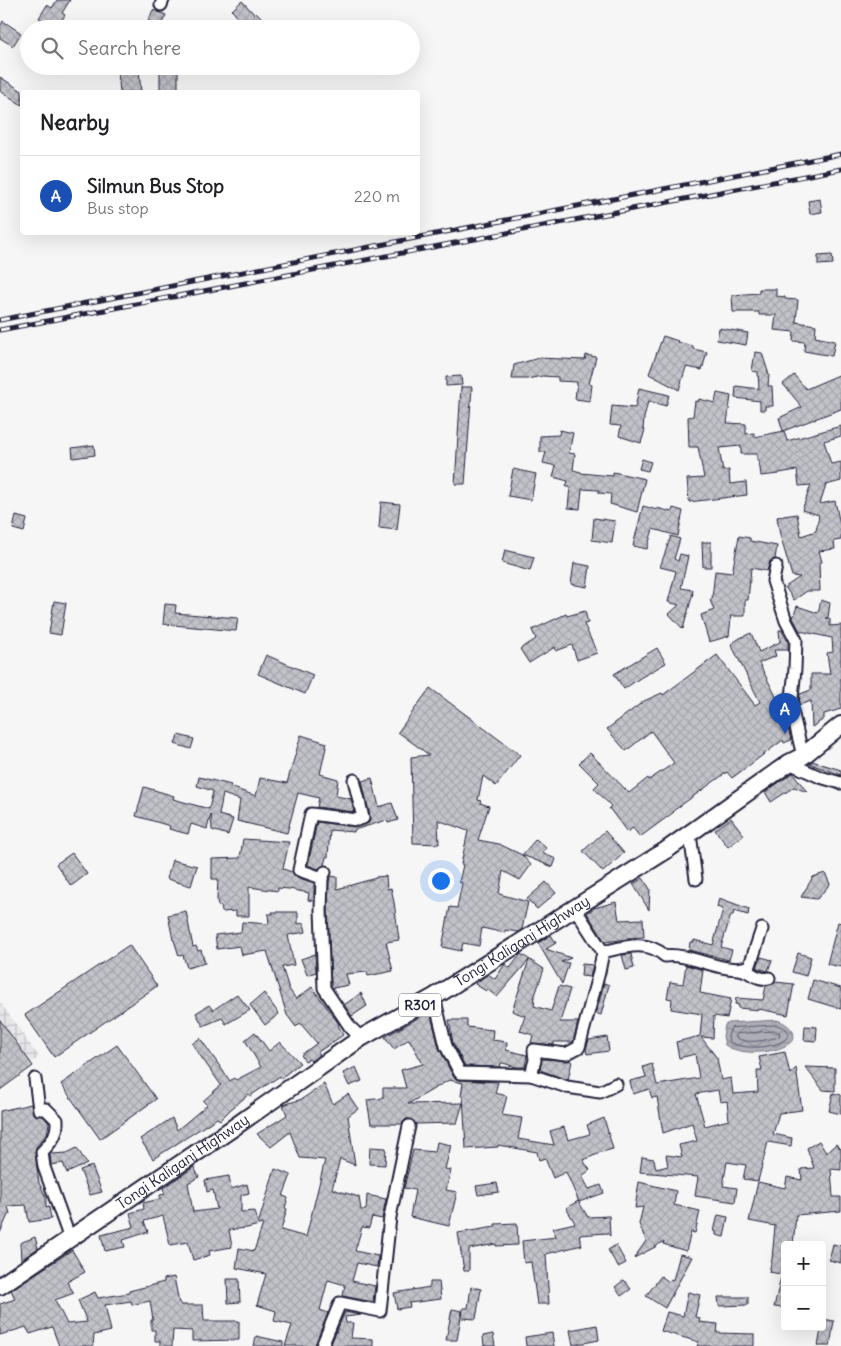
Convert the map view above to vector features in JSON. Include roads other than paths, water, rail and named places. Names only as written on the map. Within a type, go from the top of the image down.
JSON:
[{"type":"main road","name":"Tongi Kaliganj Highway","points":[[0,1286],[361,1038],[434,997],[690,834],[841,725]]},
{"type":"street","points":[[776,566],[773,581],[786,621],[796,640],[791,707],[796,759],[820,777],[841,783]]},
{"type":"street","points":[[354,780],[363,818],[357,820],[311,814],[300,870],[323,875],[322,950],[324,988],[350,1027],[361,1038]]},
{"type":"street","points":[[690,834],[696,879]]},
{"type":"street","points":[[531,1075],[534,1050],[566,1054],[580,1047],[603,952],[574,907]]},
{"type":"street","points":[[738,969],[750,965],[762,929]]},
{"type":"street","points":[[603,952],[642,944],[657,948],[665,956],[673,954],[700,960],[706,964],[742,969],[759,978],[769,978]]},
{"type":"street","points":[[434,997],[446,1046],[460,1073],[531,1075],[567,1087],[600,1092],[616,1084]]},
{"type":"street","points":[[35,1078],[39,1109],[46,1109],[57,1120],[58,1130],[53,1140],[42,1152],[44,1167],[70,1239]]},
{"type":"street","points":[[322,1346],[340,1303],[380,1311],[390,1218],[408,1126]]},
{"type":"water","points":[[777,1020],[786,1024],[793,1031],[794,1035],[790,1042],[779,1049],[763,1052],[746,1052],[725,1045],[723,1036],[725,1025],[729,1023]]},
{"type":"railway","points":[[0,320],[841,154]]},
{"type":"railway","points":[[0,330],[841,169]]},
{"type":"place","name":"Silmun Bus Stop","points":[[785,734]]}]
